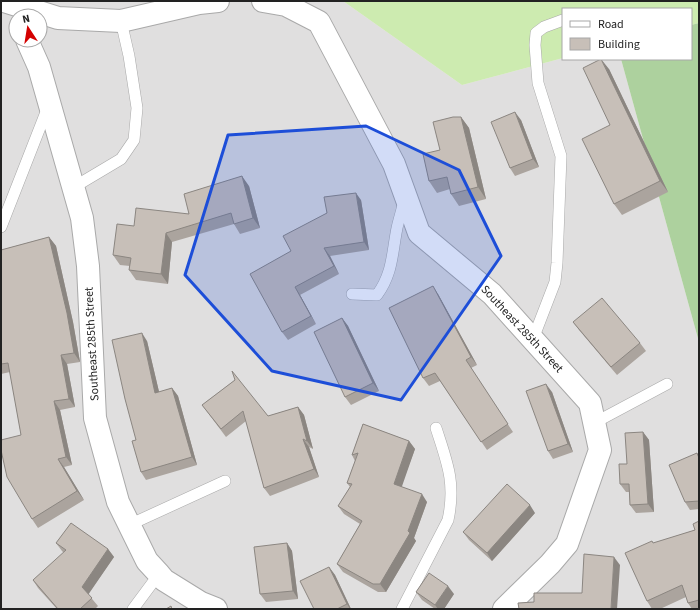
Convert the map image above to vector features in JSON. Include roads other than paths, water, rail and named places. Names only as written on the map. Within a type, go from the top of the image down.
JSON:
[{"type":"street","points":[[4,1],[58,18],[121,21],[218,1]]},
{"type":"street","name":"Southeast 285th Street","points":[[263,1],[286,5],[319,22],[394,164],[419,233],[492,294],[590,403],[600,450],[567,544],[550,564],[504,609]]},
{"type":"street","points":[[1,4],[8,13]]},
{"type":"street","name":"Southeast 285th Street","points":[[31,48],[39,67],[82,218],[88,266],[95,418],[118,502],[147,561],[164,580],[201,603],[216,609]]},
{"type":"lane","points":[[533,339],[555,282],[561,156],[538,83],[535,45],[536,33],[544,27],[562,20]]},
{"type":"lane","points":[[74,187],[121,159],[134,140],[137,108],[129,56],[121,21]]},
{"type":"lane","points":[[1,227],[49,104]]},
{"type":"lane","points":[[352,294],[377,295],[384,285],[392,263],[397,228],[406,196]]},
{"type":"lane","points":[[594,423],[667,384]]},
{"type":"lane","points":[[402,609],[448,520],[451,506],[451,480],[436,428]]},
{"type":"lane","points":[[129,524],[225,481]]},
{"type":"lane","points":[[133,609],[159,574]]}]
